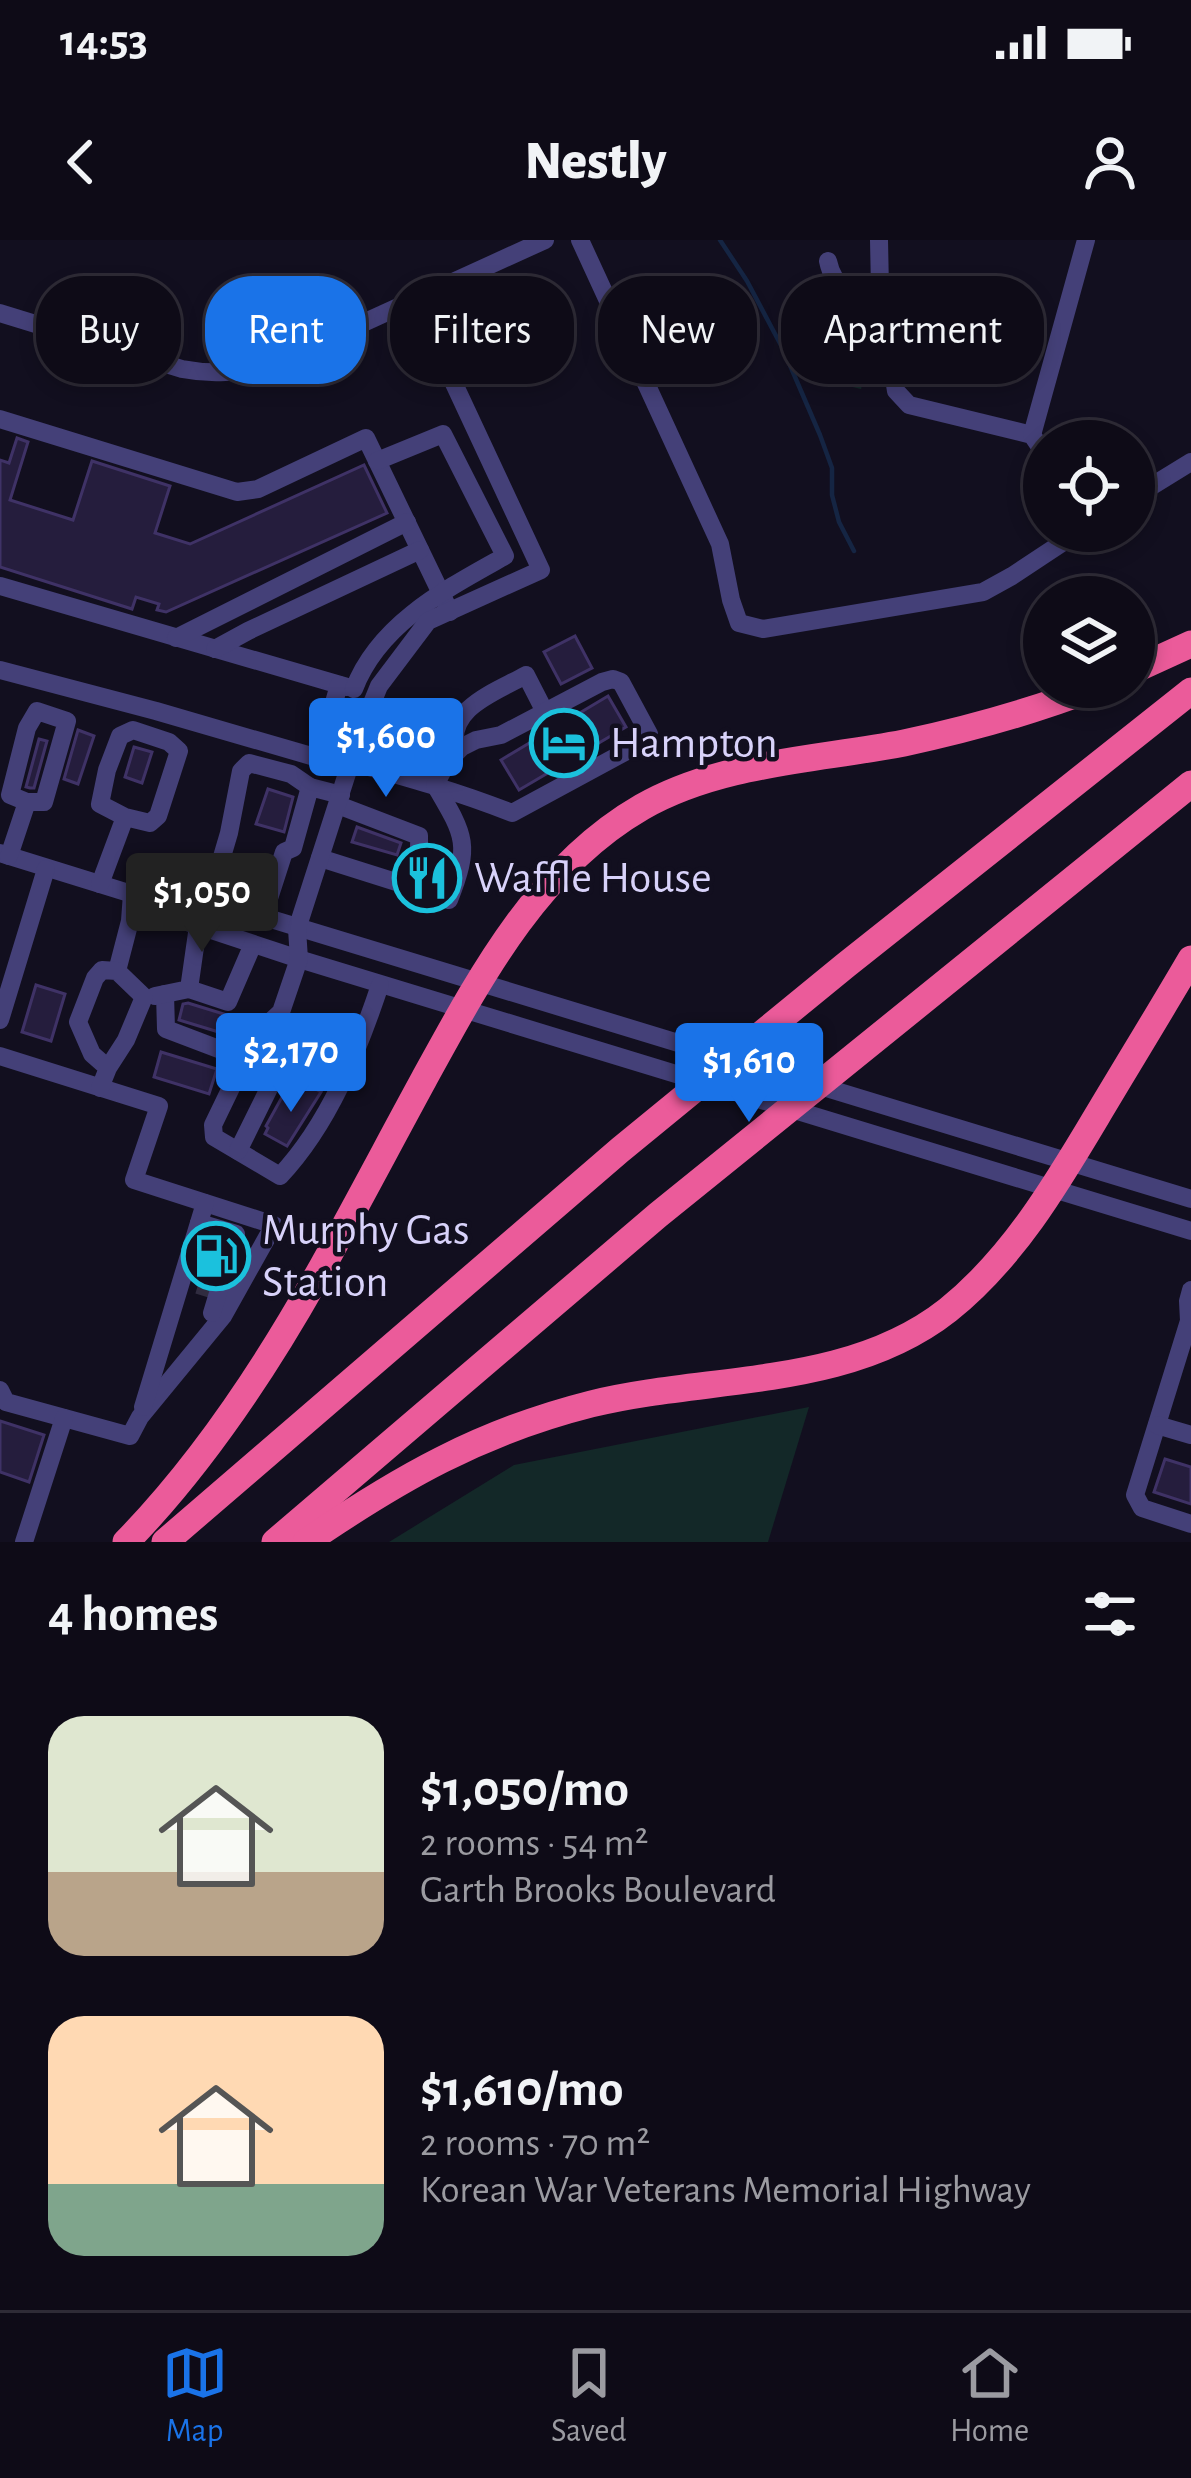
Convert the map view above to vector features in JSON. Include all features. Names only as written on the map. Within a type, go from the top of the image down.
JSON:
[{"type":"highway","points":[[1155,660],[1191,644]]},
{"type":"highway","points":[[165,1542],[668,1111],[1191,691]]},
{"type":"highway","points":[[126,1542],[195,1462],[277,1345],[462,1009],[541,892],[573,857],[645,805],[682,788],[774,764],[904,743],[1039,708]]},
{"type":"highway","points":[[275,1542],[847,1059],[1191,784]]},
{"type":"highway","points":[[306,1542],[402,1478],[506,1429],[637,1394],[836,1364],[890,1346],[946,1312],[982,1280],[1052,1190],[1191,959]]},
{"type":"street","points":[[467,276],[545,240]]},
{"type":"street","points":[[580,240],[720,544],[739,623],[764,629],[983,592],[1048,552]]},
{"type":"street","points":[[879,240],[880,276]]},
{"type":"street","points":[[1036,420],[1086,240]]},
{"type":"street","points":[[828,261],[831,276]]},
{"type":"street","points":[[0,313],[182,370],[210,374],[269,366],[390,311]]},
{"type":"street","points":[[380,985],[365,1032],[320,1122],[280,1176],[214,1137],[213,1125],[257,1034],[281,1012],[299,959],[298,929],[379,686],[428,621],[541,570],[454,384]]},
{"type":"street","points":[[895,384],[909,406],[1023,433]]},
{"type":"street","points":[[0,419],[237,492],[258,489],[366,437],[450,611]]},
{"type":"street","points":[[0,670],[318,758],[346,687],[388,637],[441,592],[506,556],[443,434],[377,461]]},
{"type":"street","points":[[1155,484],[1191,462]]},
{"type":"street","points":[[176,638],[406,522]]},
{"type":"street","points":[[215,649],[420,550]]},
{"type":"street","points":[[0,586],[375,695]]},
{"type":"street","points":[[456,752],[455,729],[467,709],[526,675],[545,712]]},
{"type":"street","points":[[351,762],[435,785],[456,790],[512,813],[636,746],[649,734],[627,688],[613,680],[602,682],[501,735],[476,740],[456,752],[435,785]]},
{"type":"street","points":[[133,730],[169,742],[179,751],[158,816],[150,824],[125,817],[100,804],[120,736],[133,730]]},
{"type":"street","points":[[209,901],[241,771],[249,763],[291,774],[419,836],[420,853],[410,874],[396,882],[320,858]]},
{"type":"street","points":[[435,785],[460,828],[463,848],[464,864],[449,900]]},
{"type":"street","points":[[263,917],[284,852],[293,848],[310,787]]},
{"type":"street","points":[[27,800],[5,855],[131,894],[175,919],[1191,1232]]},
{"type":"street","points":[[100,884],[125,817]]},
{"type":"street","points":[[0,1019],[46,868]]},
{"type":"street","points":[[131,894],[184,894],[209,901],[1191,1199]]},
{"type":"street","points":[[117,971],[130,921],[131,894]]},
{"type":"street","points":[[189,989],[198,926]]},
{"type":"street","points":[[100,1088],[154,996],[189,989],[228,1002],[254,944]]},
{"type":"street","points":[[0,949],[20,955]]},
{"type":"street","points":[[108,1068],[92,1054],[78,1022],[102,970],[117,971],[154,996],[166,1029],[245,1059]]},
{"type":"street","points":[[270,1022],[286,1040],[349,1063]]},
{"type":"street","points":[[238,1151],[280,1066],[286,1040]]},
{"type":"street","points":[[0,1056],[159,1106],[134,1180],[274,1225],[130,1436],[6,1402],[0,1390]]},
{"type":"street","points":[[205,1203],[199,1223],[217,1314]]},
{"type":"street","points":[[140,1417],[174,1303],[236,1234],[199,1223]]},
{"type":"street","points":[[1191,1290],[1189,1322],[1135,1496],[1142,1508],[1191,1524]]},
{"type":"street","points":[[174,1303],[217,1314]]},
{"type":"street","points":[[24,1542],[64,1418]]},
{"type":"street","points":[[1156,1425],[1191,1436]]},
{"type":"green space","points":[[809,1407],[768,1542],[389,1542],[514,1465]]},
{"type":"building","points":[[17,438],[28,442],[10,500],[73,520],[92,461],[170,486],[155,533],[190,544],[364,465],[387,513],[166,612],[157,610],[159,604],[136,597],[132,609],[0,567],[0,460],[9,463]]},
{"type":"building","points":[[575,636],[592,668],[561,684],[544,652]]},
{"type":"building","name":"Hampton","points":[[608,696],[626,727],[519,790],[501,760]]},
{"type":"building","points":[[78,730],[94,736],[78,784],[64,779]]},
{"type":"building","points":[[39,739],[47,741],[34,788],[30,788],[26,787]]},
{"type":"building","points":[[134,747],[152,752],[142,783],[125,777]]},
{"type":"building","points":[[268,789],[293,797],[284,832],[256,824]]},
{"type":"building","points":[[357,827],[401,843],[397,855],[352,842]]},
{"type":"building","name":"Waffle House","points":[[431,857],[441,860],[427,901],[413,897]]},
{"type":"building","points":[[36,985],[65,994],[51,1041],[22,1032]]},
{"type":"building","points":[[183,1004],[227,1015],[222,1033],[179,1020]]},
{"type":"building","points":[[161,1052],[217,1069],[209,1094],[154,1077]]},
{"type":"building","points":[[303,1082],[321,1092],[287,1146],[265,1134],[266,1126],[282,1097],[292,1103]]},
{"type":"building","points":[[0,1421],[44,1435],[29,1482],[0,1472]]},
{"type":"building","points":[[1165,1459],[1191,1467],[1191,1504],[1154,1492]]},
{"type":"waterway","points":[[720,240],[783,349],[832,468],[839,522],[854,551]]},
{"type":"tunnel","points":[[208,1251],[222,1254]]},
{"type":"tunnel","points":[[203,1268],[216,1272]]},
{"type":"tunnel","points":[[198,1285],[211,1289]]},
{"type":"place","name":"Hampton","points":[[564,743]]},
{"type":"place","name":"Waffle House","points":[[427,878]]},
{"type":"place","name":"Murphy Gas Station","points":[[216,1256]]}]
